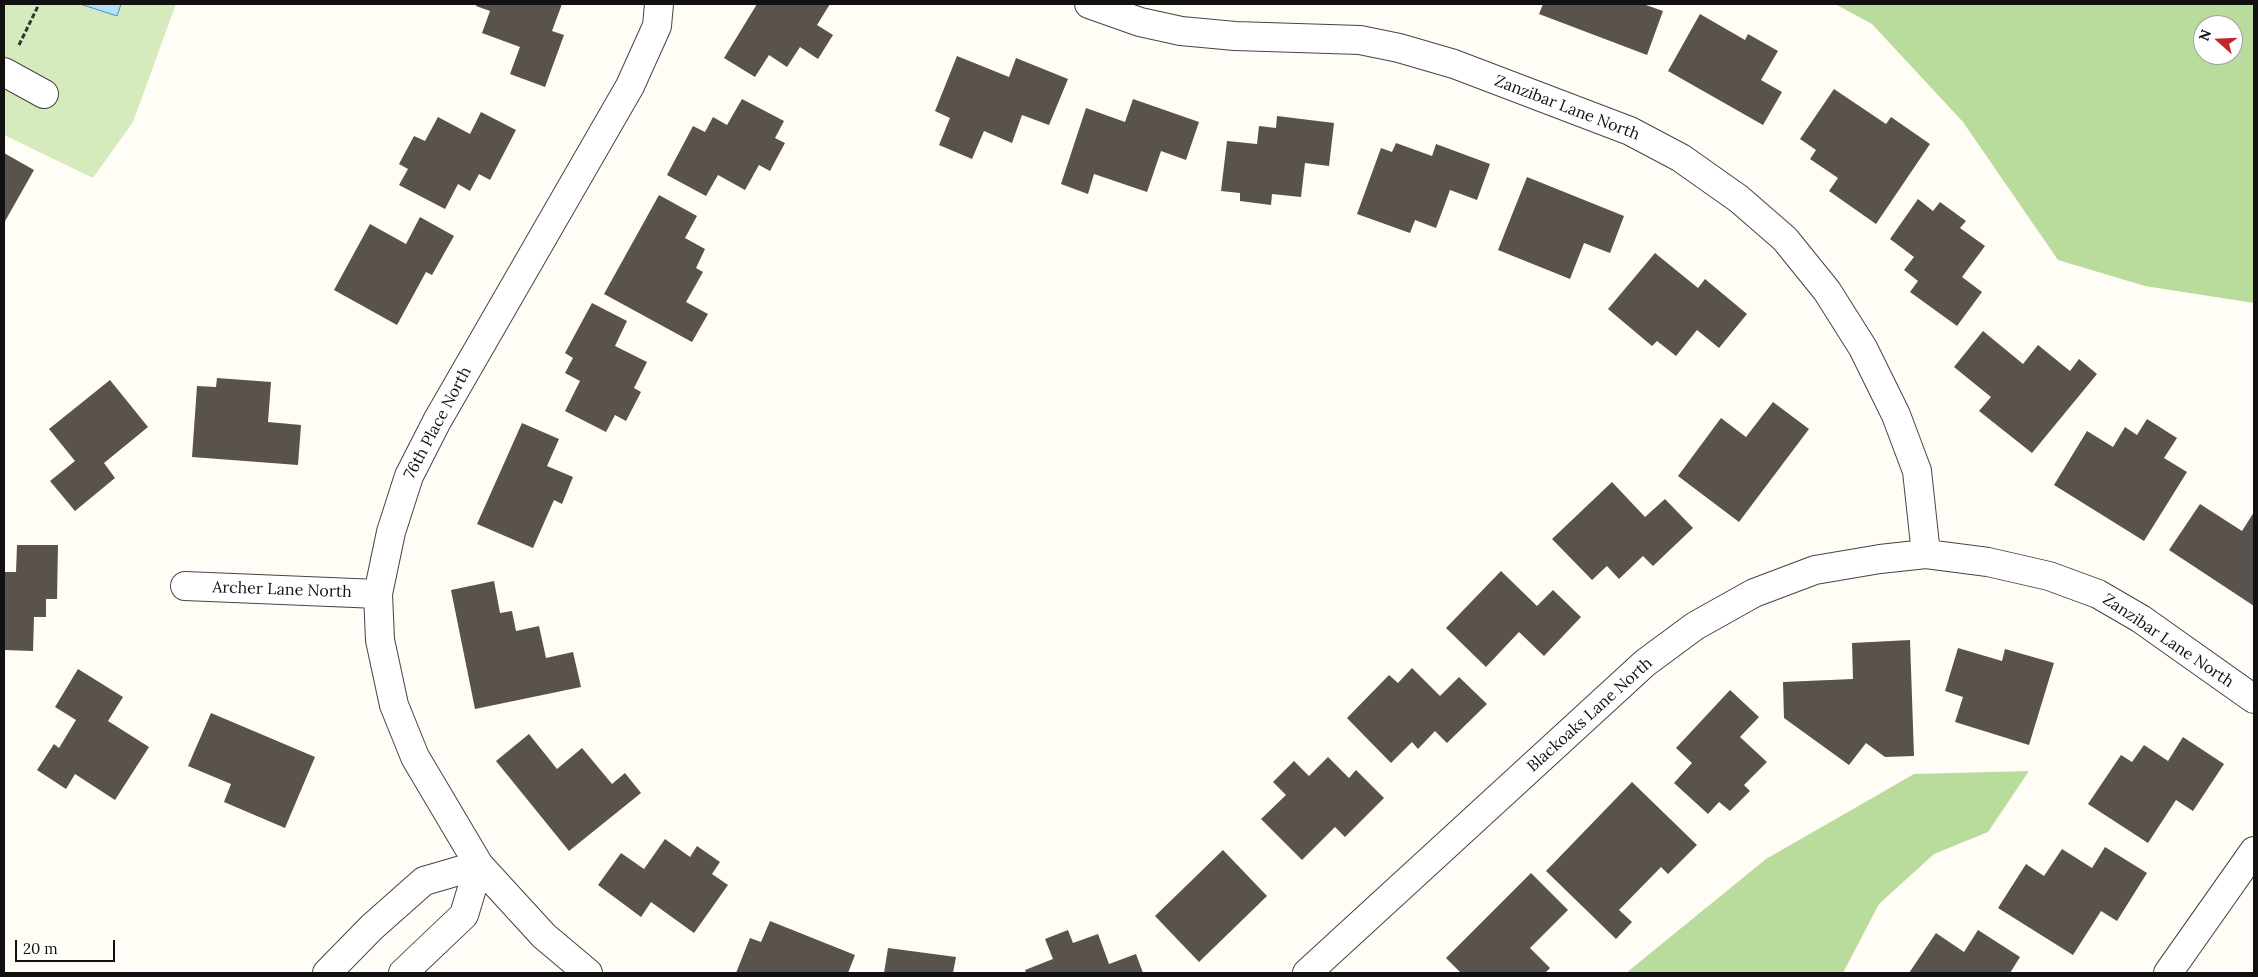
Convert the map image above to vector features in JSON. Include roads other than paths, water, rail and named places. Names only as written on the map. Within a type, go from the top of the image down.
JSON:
[{"type":"street","name":"76th Place North","points":[[478,865],[415,757],[394,704],[380,640],[378,594],[391,532],[408,476],[442,412],[630,86],[658,26],[660,4]]},
{"type":"street","name":"Zanzibar Lane North","points":[[1089,4],[1140,22],[1181,31],[1235,36],[1360,40],[1399,48],[1454,64],[1630,131],[1681,158],[1739,199],[1785,239],[1827,291],[1863,348],[1896,415],[1917,471],[1926,554],[1988,562],[2049,576],[2098,594],[2141,620],[2254,699]]},
{"type":"street","points":[[4,72],[44,94]]},
{"type":"street","name":"Blackoaks Lane North","points":[[1306,973],[1644,663],[1695,626],[1754,593],[1815,570],[1880,558],[1926,554]]},
{"type":"street","name":"Archer Lane North","points":[[185,586],[378,594]]},
{"type":"street","points":[[2168,973],[2254,851]]},
{"type":"street","points":[[327,973],[372,927],[424,881],[478,865]]},
{"type":"street","points":[[403,973],[464,915],[478,865]]},
{"type":"street","points":[[478,865],[544,936],[588,973]]},
{"type":"water","points":[[80,4],[121,4],[117,16]]}]
